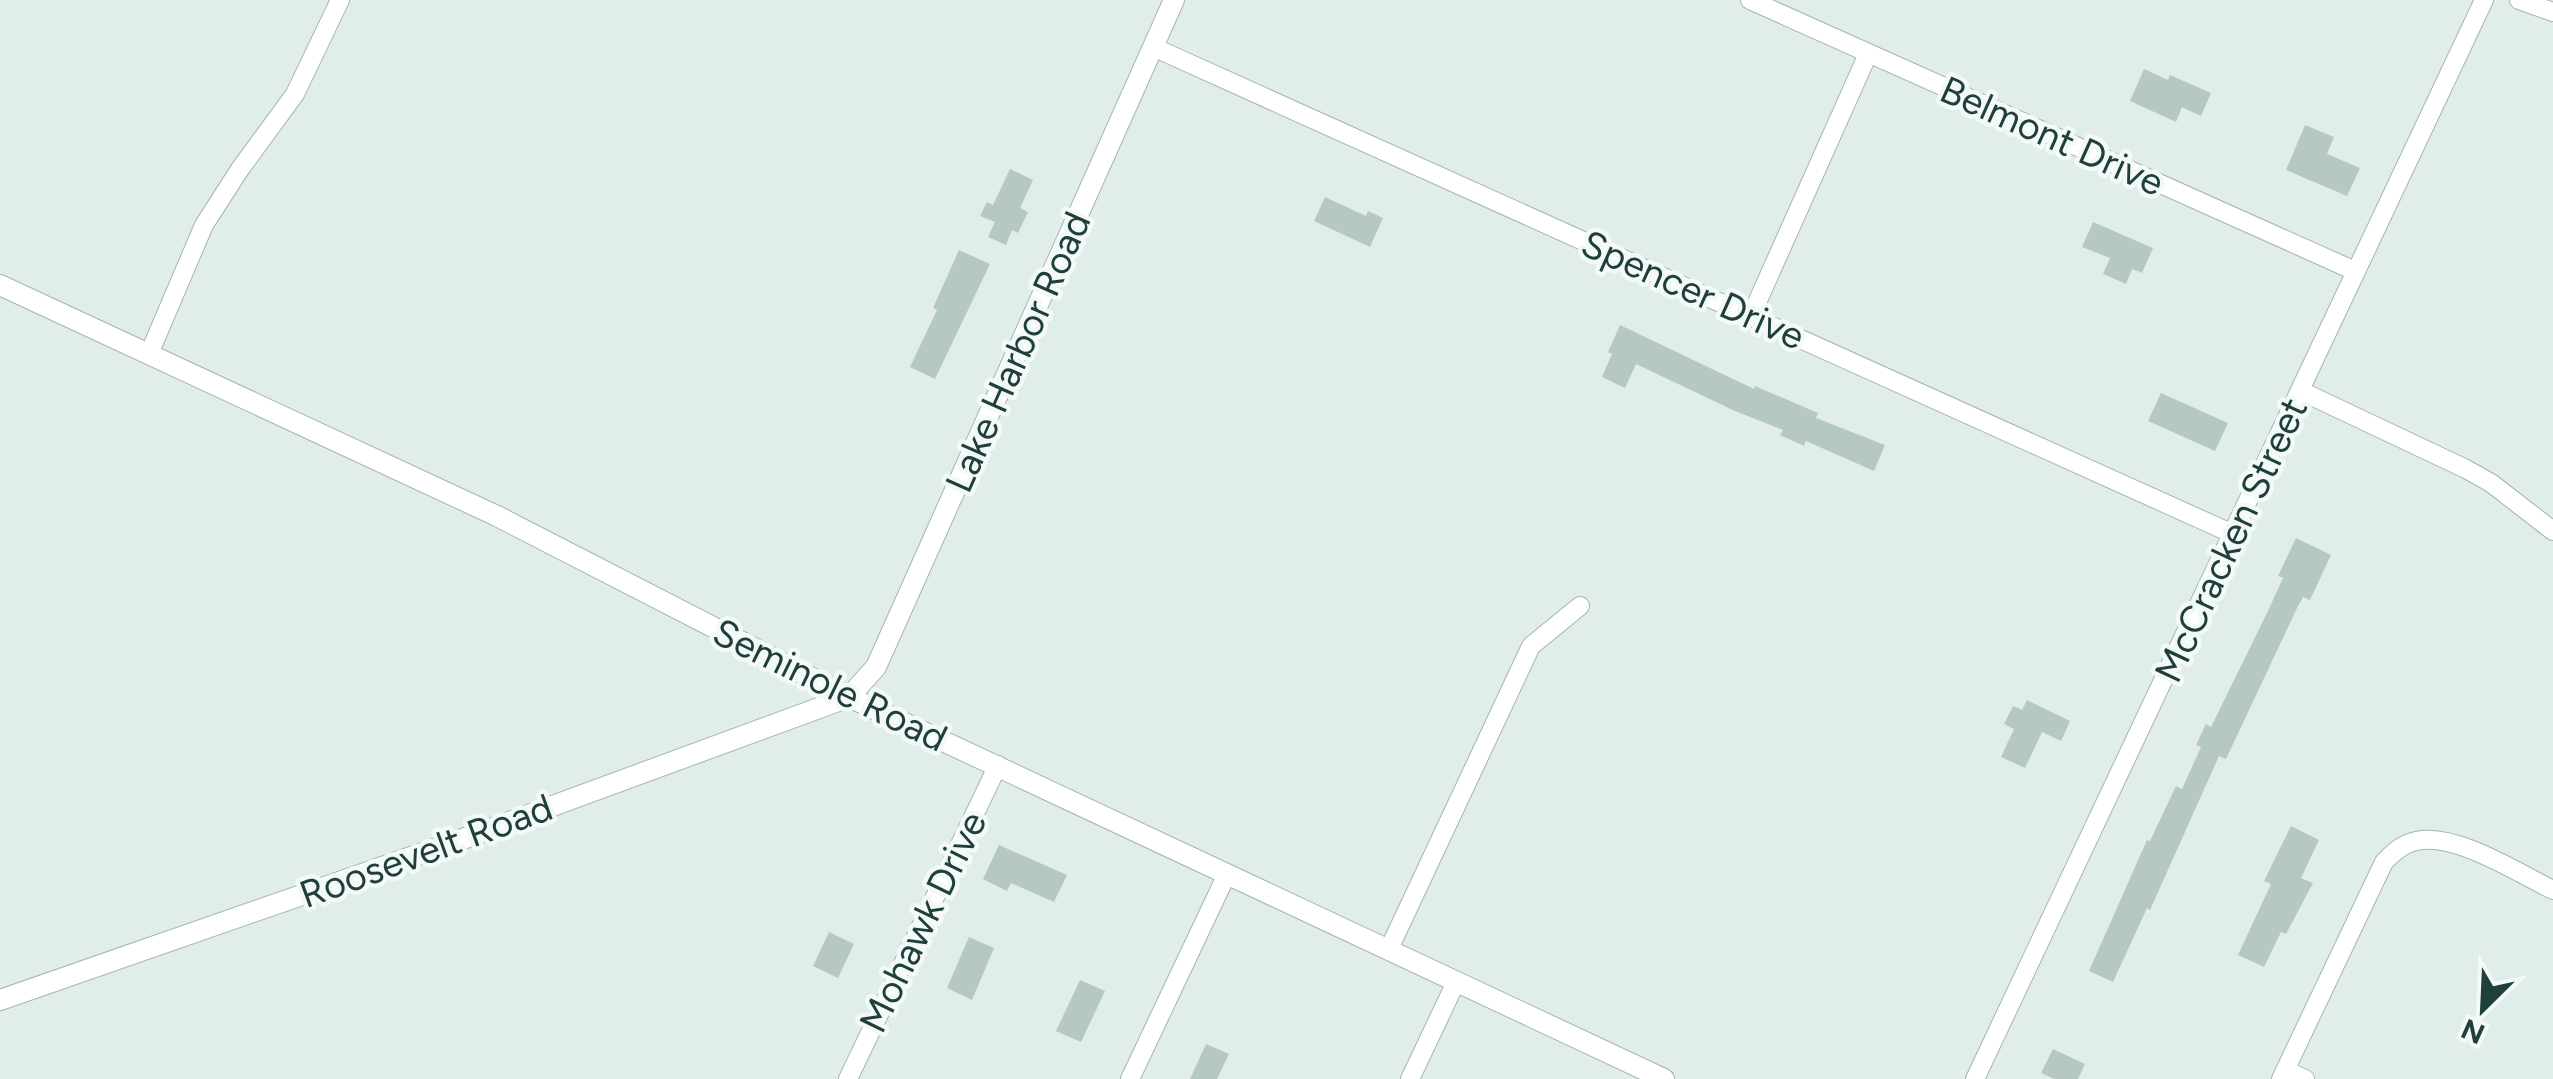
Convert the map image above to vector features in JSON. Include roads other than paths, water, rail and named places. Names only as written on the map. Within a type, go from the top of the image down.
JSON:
[{"type":"street","points":[[149,354],[204,225],[295,94],[340,0]]},
{"type":"street","name":"Lake Harbor Road","points":[[849,697],[876,667],[1174,0]]},
{"type":"street","name":"Belmont Drive","points":[[1750,0],[2355,271]]},
{"type":"street","name":"McCracken Street","points":[[1975,1079],[2484,0]]},
{"type":"street","points":[[2519,0],[2553,12]]},
{"type":"street","name":"Spencer Drive","points":[[1153,47],[2234,534]]},
{"type":"street","points":[[1750,316],[1868,54]]},
{"type":"street","name":"Seminole Road","points":[[0,285],[497,516],[849,697],[1664,1079]]},
{"type":"street","points":[[2301,391],[2466,468],[2553,531]]},
{"type":"street","points":[[1389,950],[1531,646],[1580,606]]},
{"type":"street","name":"Roosevelt Road","points":[[0,1000],[386,866],[849,697]]},
{"type":"street","name":"Mohawk Drive","points":[[848,1079],[998,765]]},
{"type":"street","points":[[2304,1079],[2283,1074],[2384,862],[2402,845],[2434,839],[2452,843],[2553,890]]},
{"type":"street","points":[[1130,1079],[1226,874]]},
{"type":"street","points":[[1410,1079],[1456,982]]}]
